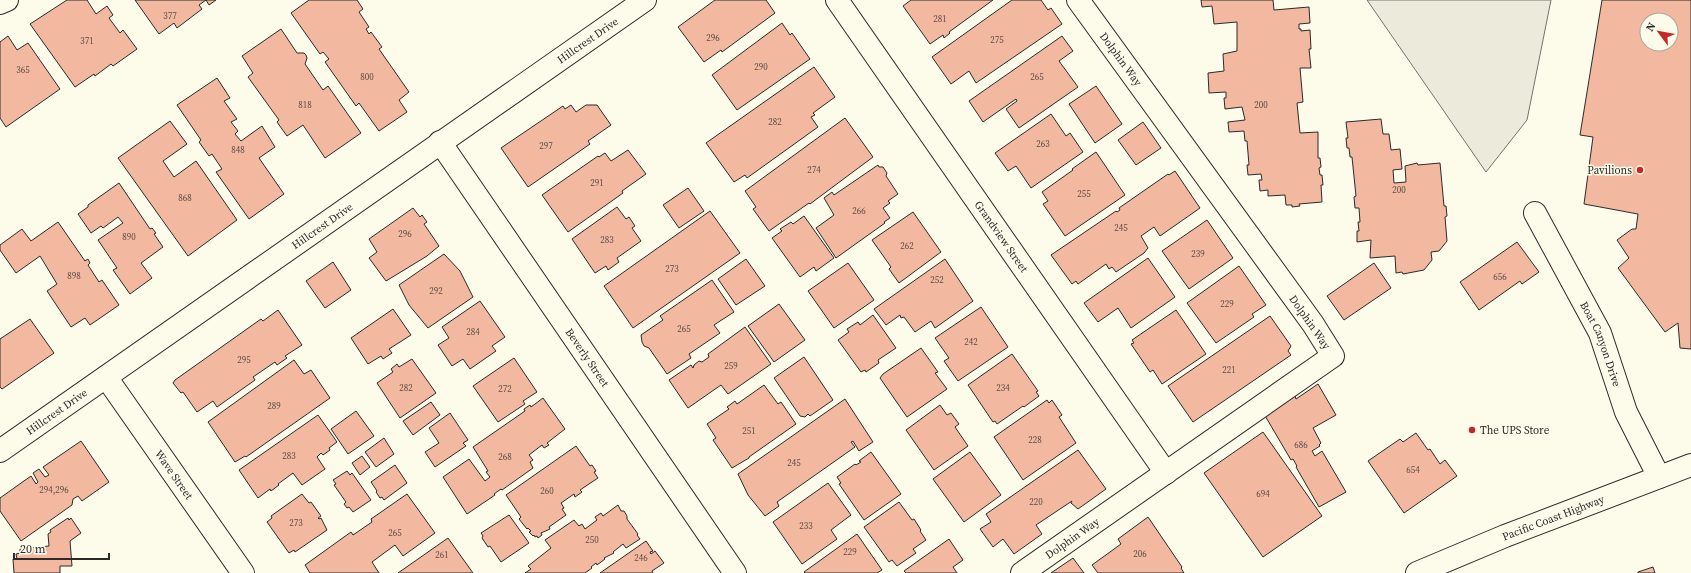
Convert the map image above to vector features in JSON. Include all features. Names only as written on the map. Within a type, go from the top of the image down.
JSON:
[{"type":"main road","points":[[0,3],[7,0]]},
{"type":"main road","name":"Hillcrest Drive","points":[[0,451],[645,0]]},
{"type":"main road","name":"Grandview Street","points":[[837,0],[1166,473]]},
{"type":"main road","name":"Dolphin Way","points":[[1022,573],[1333,356],[1313,324],[1078,0]]},
{"type":"main road","name":"Beverly Street","points":[[440,142],[735,573]]},
{"type":"main road","name":"Boat Canyon Drive","points":[[1535,214],[1600,333],[1626,412],[1659,477]]},
{"type":"main road","name":"Wave Street","points":[[106,376],[243,573]]},
{"type":"main road","name":"Pacific Coast Highway","points":[[1417,573],[1505,536],[1691,465]]},
{"type":"shaded area","points":[[1367,0],[1551,0],[1527,120],[1486,172]]},
{"type":"building","points":[[67,0],[87,0],[96,14],[107,6],[113,15],[109,18],[120,33],[123,30],[137,49],[113,66],[111,64],[95,76],[94,74],[75,87],[30,24]]},
{"type":"building","points":[[135,0],[206,0],[199,5],[202,9],[177,28],[174,23],[159,34]]},
{"type":"building","points":[[206,0],[216,0],[209,5]]},
{"type":"building","points":[[309,0],[357,0],[363,9],[359,12],[369,27],[366,29],[369,34],[371,32],[382,47],[379,49],[409,92],[399,100],[407,112],[379,131],[359,103],[356,106],[325,62],[329,59],[323,52],[320,54],[291,13]]},
{"type":"building","points":[[715,0],[766,0],[775,13],[722,52],[721,50],[704,62],[678,27]]},
{"type":"building","points":[[911,0],[993,0],[949,32],[950,33],[944,38],[943,35],[930,44],[903,6]]},
{"type":"building","points":[[1012,0],[1041,0],[1048,10],[1051,8],[1062,24],[976,83],[969,71],[951,84],[932,57]]},
{"type":"building","points":[[1201,0],[1273,0],[1274,10],[1309,7],[1310,23],[1299,24],[1299,29],[1301,29],[1301,31],[1310,30],[1311,49],[1309,49],[1311,68],[1300,68],[1303,102],[1297,103],[1300,133],[1318,132],[1318,158],[1320,158],[1321,167],[1319,168],[1320,175],[1322,175],[1323,185],[1321,185],[1322,202],[1299,204],[1300,206],[1292,207],[1292,205],[1286,205],[1285,195],[1268,196],[1268,190],[1260,191],[1259,180],[1262,180],[1261,174],[1248,175],[1247,165],[1249,165],[1247,141],[1245,141],[1244,131],[1229,132],[1228,122],[1245,120],[1242,107],[1225,109],[1224,98],[1226,98],[1226,92],[1209,93],[1208,73],[1224,71],[1223,54],[1237,51],[1237,22],[1214,24],[1212,6],[1202,7]]},
{"type":"building","name":"Pavilions","points":[[1602,0],[1691,0],[1691,349],[1680,348],[1678,323],[1665,332],[1618,268],[1629,258],[1617,240],[1632,229],[1636,229],[1638,214],[1584,204],[1593,137],[1580,135]]},
{"type":"building","points":[[782,23],[790,35],[792,33],[810,59],[737,110],[712,75]]},
{"type":"building","points":[[281,29],[297,53],[304,53],[306,55],[307,58],[305,64],[323,90],[328,86],[361,133],[325,158],[303,125],[287,136],[277,122],[279,120],[248,77],[253,73],[242,56]]},
{"type":"building","points":[[8,36],[17,50],[28,43],[60,89],[6,127],[0,118],[0,42]]},
{"type":"building","points":[[1062,36],[1073,51],[1059,61],[1078,87],[1019,128],[1006,109],[1017,101],[1016,99],[983,122],[969,101]]},
{"type":"building","points":[[814,67],[835,97],[813,113],[815,115],[811,117],[818,127],[747,178],[745,175],[734,182],[706,143]]},
{"type":"building","points":[[217,78],[230,98],[224,101],[237,119],[231,122],[238,131],[235,134],[241,141],[262,126],[275,147],[259,158],[284,194],[249,219],[216,172],[222,169],[212,154],[209,156],[199,142],[201,140],[177,105]]},
{"type":"building","points":[[1096,86],[1122,124],[1095,143],[1069,104]]},
{"type":"building","points":[[571,105],[576,112],[586,105],[597,105],[611,125],[588,141],[590,144],[528,187],[501,148],[563,106],[565,109]]},
{"type":"building","points":[[1051,114],[1066,136],[1070,133],[1083,152],[1031,188],[1016,166],[1008,171],[995,153]]},
{"type":"building","points":[[845,118],[873,157],[810,204],[809,203],[769,231],[753,209],[756,207],[745,191]]},
{"type":"building","points":[[1381,119],[1383,134],[1389,134],[1391,150],[1400,149],[1402,169],[1393,170],[1394,183],[1406,182],[1405,166],[1417,163],[1418,165],[1440,163],[1444,206],[1446,206],[1447,216],[1445,217],[1447,241],[1439,251],[1431,252],[1432,260],[1424,270],[1403,274],[1402,272],[1396,273],[1395,256],[1370,258],[1371,240],[1357,242],[1357,231],[1359,231],[1358,222],[1360,222],[1359,208],[1355,208],[1354,197],[1356,196],[1352,157],[1350,157],[1349,148],[1347,148],[1346,138],[1348,138],[1346,122]]},
{"type":"building","points":[[170,121],[187,144],[163,161],[174,177],[196,161],[237,220],[188,256],[118,158]]},
{"type":"building","points":[[1143,122],[1161,148],[1136,165],[1118,140]]},
{"type":"building","points":[[628,150],[646,174],[622,191],[623,193],[568,232],[542,195],[598,156],[599,157],[605,153],[611,161]]},
{"type":"building","points":[[1096,152],[1125,195],[1065,236],[1043,204],[1048,201],[1042,192]]},
{"type":"building","points":[[878,165],[879,167],[883,167],[887,173],[886,176],[898,194],[888,201],[890,203],[883,208],[890,218],[836,258],[816,228],[834,215],[824,198],[832,192],[834,195]]},
{"type":"building","points":[[1175,171],[1200,208],[1160,236],[1154,227],[1141,236],[1148,248],[1144,253],[1116,272],[1112,267],[1109,269],[1106,264],[1078,284],[1076,281],[1072,284],[1051,255],[1116,211],[1117,212],[1120,210],[1119,208],[1168,174],[1169,175]]},
{"type":"building","points":[[119,183],[150,229],[152,228],[156,233],[154,234],[163,247],[141,263],[152,278],[130,294],[113,270],[117,268],[98,240],[123,223],[118,217],[103,228],[101,226],[91,233],[78,214]]},
{"type":"building","points":[[688,188],[704,211],[679,228],[663,205]]},
{"type":"building","points":[[617,207],[626,219],[629,217],[635,226],[632,228],[641,241],[617,258],[619,262],[608,270],[606,266],[595,273],[572,239]]},
{"type":"building","points":[[413,208],[420,217],[422,215],[427,222],[424,224],[439,246],[427,256],[386,281],[369,258],[377,252],[369,239]]},
{"type":"building","points":[[710,211],[740,253],[633,328],[604,286]]},
{"type":"building","points":[[913,212],[941,252],[899,283],[889,269],[891,267],[872,240]]},
{"type":"building","points":[[804,216],[834,258],[816,271],[814,267],[800,277],[772,238],[782,231],[780,229],[791,222],[793,224]]},
{"type":"building","points":[[1207,220],[1233,258],[1189,289],[1162,251]]},
{"type":"building","points":[[58,222],[85,261],[88,259],[90,263],[88,265],[99,282],[102,280],[119,305],[90,325],[85,318],[71,327],[47,291],[57,284],[40,256],[16,273],[0,250],[0,245],[22,229],[31,241]]},
{"type":"building","points":[[1517,242],[1539,272],[1522,284],[1520,281],[1479,310],[1460,282]]},
{"type":"building","points":[[444,254],[460,271],[473,297],[428,328],[409,305],[399,285]]},
{"type":"building","points":[[1148,258],[1175,297],[1131,328],[1118,308],[1098,322],[1084,303]]},
{"type":"building","points":[[746,259],[765,286],[736,305],[718,279]]},
{"type":"building","points":[[945,259],[973,301],[935,328],[931,321],[915,332],[904,317],[901,318],[900,315],[886,325],[874,309]]},
{"type":"building","points":[[333,262],[351,290],[325,308],[306,281]]},
{"type":"building","points":[[848,263],[874,300],[834,328],[808,291]]},
{"type":"building","points":[[1374,263],[1391,288],[1344,320],[1327,296]]},
{"type":"building","points":[[1239,266],[1266,305],[1252,314],[1254,317],[1216,343],[1187,303]]},
{"type":"building","points":[[712,280],[734,312],[714,325],[720,333],[689,354],[691,358],[667,374],[649,348],[644,346],[641,335],[663,320],[660,316]]},
{"type":"building","points":[[480,301],[505,337],[492,346],[496,351],[470,369],[463,359],[452,366],[438,345],[449,338],[442,327]]},
{"type":"building","points":[[779,304],[805,340],[774,362],[748,326]]},
{"type":"building","points":[[981,307],[1008,347],[958,381],[944,361],[949,358],[935,338]]},
{"type":"building","points":[[393,309],[411,335],[389,349],[392,353],[383,359],[381,356],[368,364],[351,338]]},
{"type":"building","points":[[278,310],[302,345],[285,356],[287,358],[277,365],[275,362],[253,377],[255,380],[217,407],[213,401],[197,412],[183,392],[181,393],[173,383],[175,380],[261,319],[263,321]]},
{"type":"building","points":[[1176,310],[1206,354],[1162,384],[1153,370],[1150,372],[1131,344],[1134,343],[1132,340]]},
{"type":"building","points":[[873,315],[896,348],[878,360],[879,363],[866,372],[865,370],[861,372],[838,340],[849,332],[847,329],[858,322],[860,325]]},
{"type":"building","points":[[1270,316],[1291,346],[1288,351],[1291,355],[1193,422],[1168,386]]},
{"type":"building","points":[[30,319],[54,353],[2,389],[0,387],[0,339]]},
{"type":"building","points":[[745,327],[771,364],[728,394],[721,385],[688,408],[669,380],[691,365],[693,368],[699,361],[702,362],[709,357],[708,354]]},
{"type":"building","points":[[921,348],[938,372],[935,373],[947,389],[907,417],[880,378],[883,374]]},
{"type":"building","points":[[1012,354],[1038,391],[1036,392],[1039,396],[997,424],[995,421],[993,422],[968,385]]},
{"type":"building","points":[[804,357],[833,400],[810,416],[808,414],[805,417],[800,416],[774,378]]},
{"type":"building","points":[[514,358],[537,392],[523,401],[525,404],[498,422],[473,386]]},
{"type":"building","points":[[412,359],[436,393],[400,418],[377,383],[393,372],[391,369],[397,364],[399,367]]},
{"type":"building","points":[[294,360],[304,374],[311,370],[330,398],[246,457],[245,456],[235,462],[208,422]]},
{"type":"building","points":[[1318,384],[1336,415],[1313,428],[1321,443],[1319,445],[1320,446],[1312,451],[1315,456],[1322,451],[1346,492],[1319,507],[1293,459],[1291,460],[1264,414],[1295,396],[1296,399]]},
{"type":"building","points":[[764,385],[778,404],[781,402],[796,424],[749,458],[732,468],[713,440],[716,438],[707,424],[729,409],[727,407],[735,401],[737,404]]},
{"type":"building","points":[[543,398],[565,429],[547,443],[549,445],[544,448],[542,445],[529,455],[533,460],[530,462],[533,468],[467,514],[443,477],[469,459],[485,481],[490,477],[486,472],[488,471],[473,447],[525,411],[524,409],[530,405],[531,407]]},
{"type":"building","points":[[845,399],[873,442],[859,451],[853,441],[851,442],[855,447],[777,502],[779,506],[765,516],[748,495],[738,474]]},
{"type":"building","points":[[1047,400],[1049,403],[1052,400],[1062,415],[1059,417],[1076,443],[1023,480],[994,437]]},
{"type":"building","points":[[431,402],[440,415],[413,435],[403,421]]},
{"type":"building","points":[[940,405],[947,415],[951,413],[959,424],[955,427],[968,446],[934,470],[906,430]]},
{"type":"building","points":[[356,411],[374,436],[348,454],[331,429]]},
{"type":"building","points":[[450,413],[468,440],[463,443],[466,446],[435,467],[425,452],[439,443],[429,428]]},
{"type":"building","points":[[318,415],[337,442],[329,448],[330,450],[323,455],[321,453],[317,457],[325,469],[302,485],[293,473],[271,491],[270,489],[258,498],[239,470]]},
{"type":"building","points":[[1263,432],[1322,516],[1263,557],[1204,473]]},
{"type":"building","points":[[1416,433],[1428,450],[1430,449],[1440,464],[1445,460],[1457,476],[1404,513],[1368,461],[1400,439],[1403,442]]},
{"type":"building","points":[[384,438],[394,454],[376,467],[365,452]]},
{"type":"building","points":[[81,441],[109,482],[82,501],[78,496],[73,499],[72,505],[21,541],[0,511],[0,498],[31,476],[36,484],[38,482],[33,473],[39,469],[45,477],[49,475],[43,467]]},
{"type":"building","points":[[576,446],[590,466],[592,465],[598,478],[580,490],[582,492],[575,497],[574,494],[561,503],[564,508],[562,509],[566,515],[549,527],[550,529],[541,533],[542,535],[538,538],[537,536],[535,537],[519,519],[521,517],[506,495]]},
{"type":"building","points":[[1078,450],[1106,489],[1078,509],[1071,503],[1072,501],[1036,525],[1042,534],[1014,554],[1003,539],[993,547],[980,529],[991,522],[986,514]]},
{"type":"building","points":[[871,452],[901,494],[864,520],[839,484],[841,483],[837,477],[855,464],[856,465],[861,462],[859,461]]},
{"type":"building","points":[[970,452],[1001,495],[964,522],[933,479]]},
{"type":"building","points":[[362,456],[370,467],[360,475],[352,463]]},
{"type":"building","points":[[395,465],[407,483],[384,500],[382,497],[380,498],[371,482]]},
{"type":"building","points":[[347,471],[350,475],[352,473],[371,500],[353,512],[344,504],[346,502],[334,485],[336,484],[333,480]]},
{"type":"building","points":[[828,483],[851,515],[831,530],[837,539],[802,564],[773,522]]},
{"type":"building","points":[[302,494],[309,503],[311,502],[321,516],[318,518],[321,518],[327,530],[295,552],[294,550],[289,553],[267,522],[272,518],[271,516]]},
{"type":"building","points":[[407,494],[435,533],[403,556],[395,545],[372,562],[379,573],[310,573],[305,565],[351,532],[353,535],[372,522],[371,519]]},
{"type":"building","points":[[899,502],[912,520],[914,519],[926,540],[913,549],[916,553],[897,566],[892,560],[889,562],[864,527]]},
{"type":"building","points":[[618,505],[621,511],[624,511],[627,519],[640,539],[626,548],[623,544],[613,552],[614,553],[604,558],[605,559],[597,565],[596,563],[585,573],[525,573],[531,569],[528,566],[551,548],[545,540],[574,520],[579,526],[582,524],[585,529],[597,520],[595,517],[601,513],[603,516]]},
{"type":"building","points":[[509,515],[529,543],[501,562],[490,546],[488,547],[482,538],[483,536],[481,533]]},
{"type":"building","points":[[1148,517],[1182,567],[1181,568],[1184,573],[1098,573],[1092,565],[1121,544],[1118,539]]},
{"type":"building","points":[[68,518],[69,520],[71,518],[81,533],[70,541],[72,566],[60,566],[60,573],[14,573],[13,559],[17,559],[16,554],[20,553],[20,549],[49,546],[48,534],[51,532],[50,530]]},
{"type":"building","points":[[857,534],[882,570],[877,573],[804,572]]},
{"type":"building","points":[[448,538],[473,573],[398,573]]},
{"type":"building","points":[[949,539],[963,560],[953,567],[957,573],[906,573],[904,571]]},
{"type":"building","points":[[646,541],[653,551],[650,552],[651,554],[655,551],[664,563],[652,571],[653,573],[600,573]]},
{"type":"building","points":[[1073,558],[1084,573],[1051,573]]},
{"type":"building","points":[[1653,567],[1655,573],[1638,573],[1638,572]]},
{"type":"place","name":"Pavilions","points":[[1640,170]]},
{"type":"place","name":"The UPS Store","points":[[1472,430]]}]
